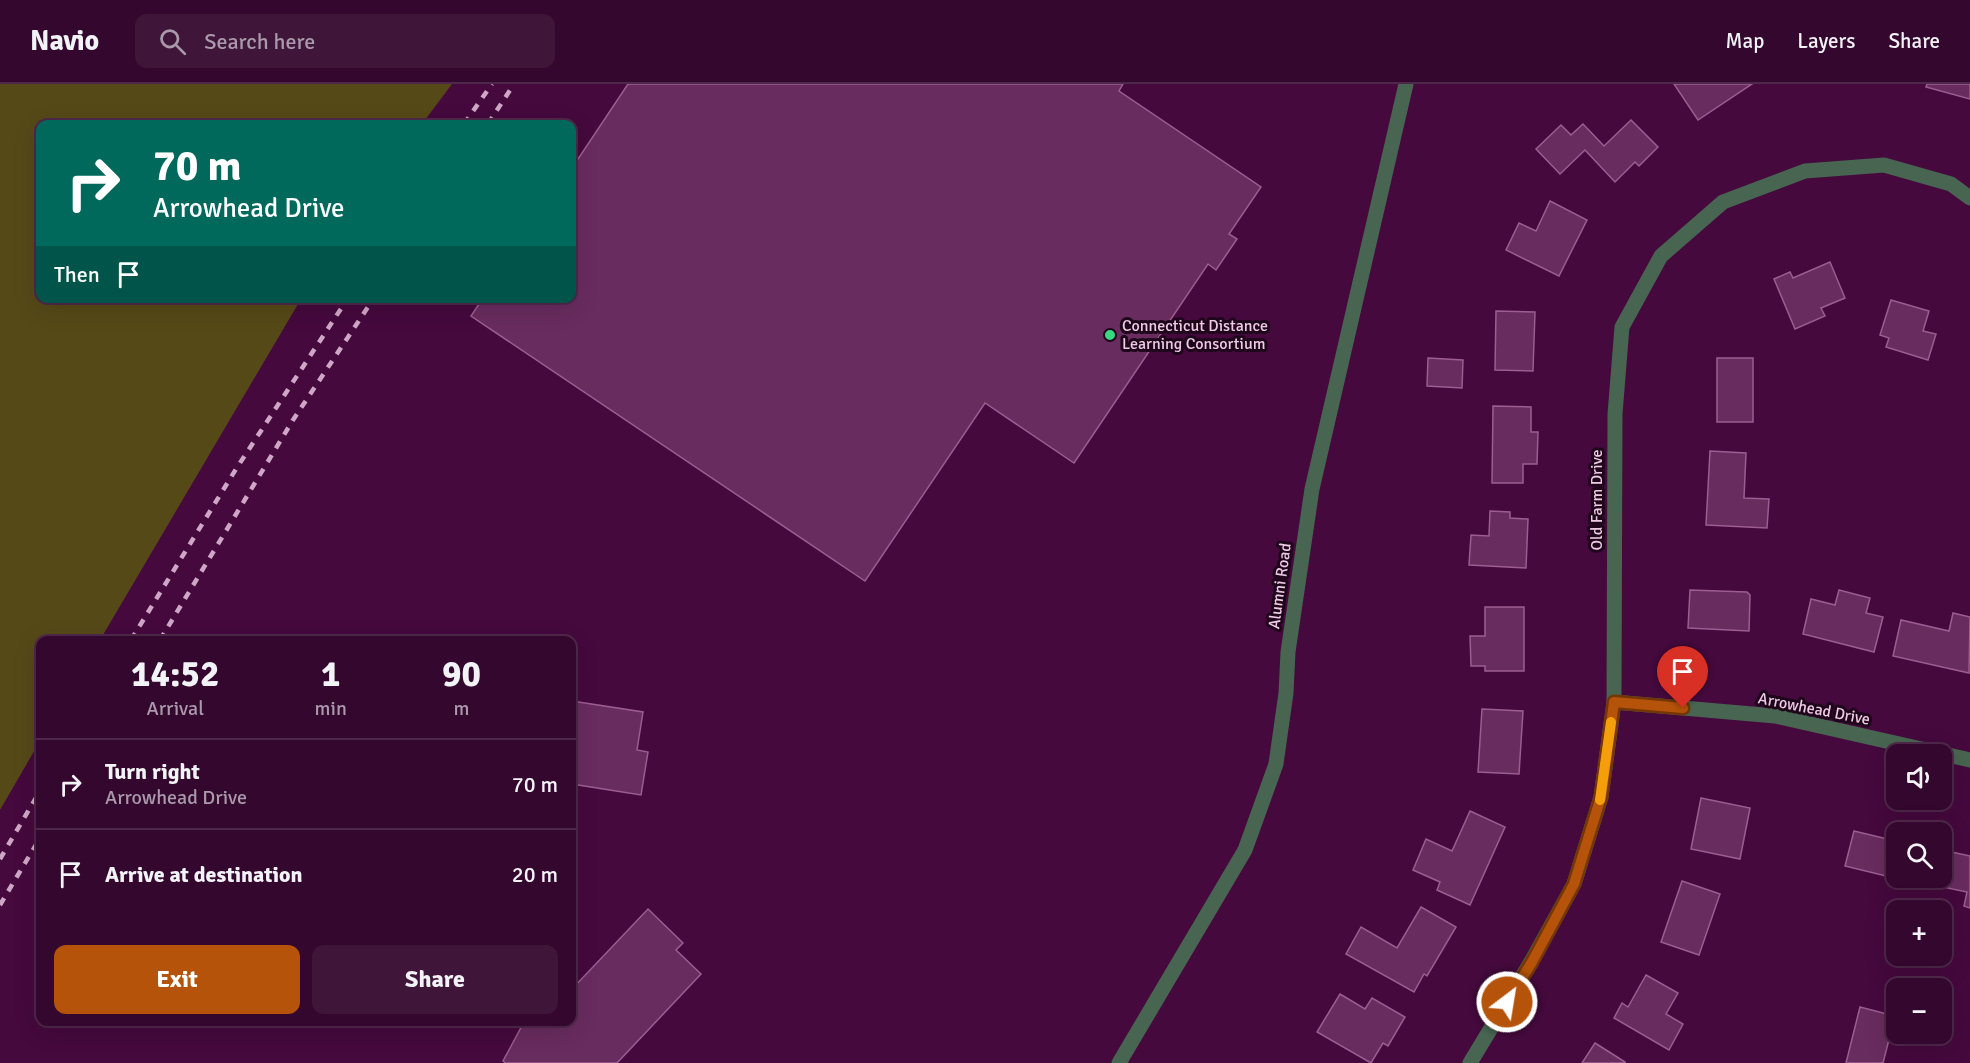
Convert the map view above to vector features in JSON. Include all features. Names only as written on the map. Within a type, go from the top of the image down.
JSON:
[{"type":"street","name":"Alumni Road","points":[[1119,1063],[1245,850],[1276,764],[1286,693],[1288,652],[1312,489],[1406,84]]},
{"type":"street","name":"Old Farm Drive","points":[[1470,1063],[1532,962],[1574,884],[1601,797],[1614,702],[1615,414],[1622,327],[1661,256],[1723,202],[1805,171],[1884,165],[1951,184],[1970,198]]},
{"type":"street","name":"Arrowhead Drive","points":[[1614,702],[1775,716],[1970,760]]},
{"type":"shaded area","points":[[0,84],[452,84],[425,120],[36,120],[36,303],[299,303],[102,636],[36,636],[36,748],[0,810]]},
{"type":"building","points":[[628,84],[1123,84],[1119,91],[1261,187],[1229,234],[1237,239],[1216,270],[1208,264],[1074,463],[985,403],[865,581],[471,316],[480,303],[576,303],[576,162]]},
{"type":"building","points":[[1674,84],[1752,84],[1698,120]]},
{"type":"building","points":[[1927,84],[1970,84],[1970,99],[1926,87]]},
{"type":"building","points":[[1631,120],[1658,147],[1639,166],[1635,162],[1615,182],[1585,150],[1560,174],[1536,149],[1561,125],[1571,135],[1583,124],[1604,146]]},
{"type":"building","points":[[1550,201],[1587,220],[1559,276],[1506,250],[1519,223],[1536,231]]},
{"type":"building","points":[[1830,262],[1845,298],[1821,308],[1825,316],[1795,329],[1774,279],[1790,272],[1793,278]]},
{"type":"building","points":[[1891,300],[1929,311],[1923,331],[1936,334],[1928,360],[1886,347],[1889,338],[1880,335]]},
{"type":"building","points":[[1496,311],[1535,312],[1533,371],[1495,370]]},
{"type":"building","points":[[1428,358],[1463,360],[1462,388],[1427,386]]},
{"type":"building","points":[[1717,358],[1753,358],[1753,422],[1717,422]]},
{"type":"building","points":[[1493,406],[1531,407],[1531,432],[1538,432],[1537,464],[1523,464],[1523,483],[1492,483]]},
{"type":"building","points":[[1710,451],[1746,453],[1744,498],[1769,499],[1767,528],[1706,525]]},
{"type":"building","points":[[1490,511],[1510,512],[1510,518],[1528,519],[1526,568],[1469,565],[1471,535],[1489,536]]},
{"type":"building","points":[[1690,590],[1747,592],[1750,595],[1749,631],[1688,628]]},
{"type":"building","points":[[1839,590],[1870,598],[1866,613],[1883,617],[1874,652],[1803,634],[1811,599],[1835,605]]},
{"type":"building","points":[[1485,607],[1524,607],[1524,671],[1485,671],[1485,666],[1471,666],[1470,636],[1485,636]]},
{"type":"building","points":[[1953,613],[1970,617],[1969,673],[1893,656],[1901,620],[1949,631]]},
{"type":"building","points":[[576,702],[643,712],[637,750],[648,752],[641,795],[576,785]]},
{"type":"building","points":[[1482,709],[1523,711],[1519,774],[1478,772]]},
{"type":"building","points":[[1701,798],[1750,808],[1740,859],[1691,849]]},
{"type":"building","points":[[1470,811],[1505,827],[1470,905],[1437,890],[1440,882],[1413,870],[1426,839],[1452,851]]},
{"type":"building","points":[[1854,831],[1886,839],[1886,876],[1845,866]]},
{"type":"building","points":[[1952,852],[1970,856],[1970,908],[1964,906],[1967,892],[1948,888],[1952,888]]},
{"type":"building","points":[[1682,881],[1720,894],[1699,955],[1661,942]]},
{"type":"building","points":[[1421,907],[1456,927],[1427,976],[1424,974],[1414,992],[1346,954],[1361,927],[1397,948]]},
{"type":"building","points":[[648,909],[683,943],[676,950],[701,974],[617,1063],[506,1063],[503,1061],[522,1026],[576,1026],[576,985]]},
{"type":"building","points":[[1646,975],[1678,993],[1666,1014],[1683,1024],[1669,1050],[1614,1018],[1622,1003],[1628,1007]]},
{"type":"building","points":[[1340,994],[1365,1009],[1372,998],[1405,1017],[1388,1046],[1383,1043],[1371,1063],[1317,1032]]},
{"type":"building","points":[[1860,1007],[1886,1014],[1886,1044],[1888,1044],[1883,1063],[1846,1063]]},
{"type":"building","points":[[1595,1043],[1625,1062],[1625,1063],[1582,1063]]},
{"type":"railway","points":[[467,120],[492,84]]},
{"type":"railway","points":[[491,120],[514,84]]},
{"type":"railway","points":[[133,636],[236,469],[345,303]]},
{"type":"railway","points":[[162,636],[293,420],[371,303]]},
{"type":"railway","points":[[0,859],[36,798]]},
{"type":"railway","points":[[0,905],[36,845]]},
{"type":"slow traffic","points":[[1600,800],[1611,722]]},
{"type":"place","name":"Connecticut Distance Learning Consortium","points":[[1110,335]]},
{"type":"route","points":[[1507,1002],[1532,962],[1574,884],[1601,797],[1614,702],[1683,708]]}]
